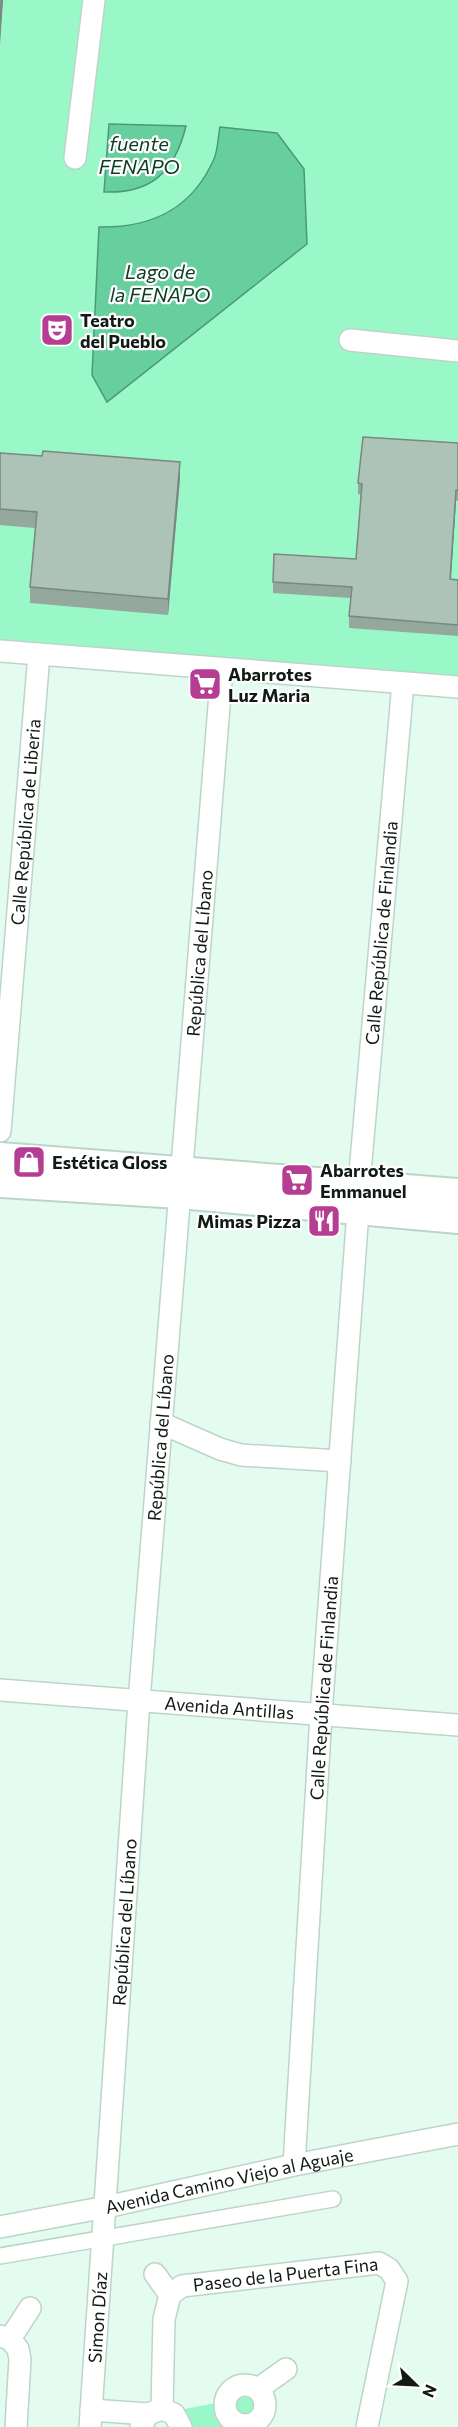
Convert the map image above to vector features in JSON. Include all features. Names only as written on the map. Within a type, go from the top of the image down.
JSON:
[{"type":"main road","points":[[0,1157],[181,1183],[358,1198],[458,1219]]},
{"type":"main road","points":[[0,1183],[181,1183]]},
{"type":"main road","points":[[358,1198],[458,1193]]},
{"type":"street","points":[[75,158],[94,0]]},
{"type":"street","points":[[350,340],[458,351]]},
{"type":"street","points":[[0,651],[458,687]]},
{"type":"street","name":"Calle República de Liberia","points":[[0,1131],[39,654]]},
{"type":"street","name":"República del Líbano","points":[[106,2207],[139,1701],[222,669]]},
{"type":"street","name":"Calle República de Finlandia","points":[[294,2165],[321,1715],[358,1198],[403,683]]},
{"type":"street","points":[[162,1423],[219,1449],[241,1455],[340,1461]]},
{"type":"street","name":"Avenida Antillas","points":[[0,1690],[458,1725]]},
{"type":"street","name":"Avenida Camino Viejo al Aguaje","points":[[0,2228],[294,2165],[458,2134]]},
{"type":"street","points":[[0,2256],[333,2199]]},
{"type":"street","name":"Simon Díaz","points":[[90,2419],[100,2258],[106,2207]]},
{"type":"street","name":"Paseo de la Puerta Fina","points":[[150,2417],[164,2319],[170,2295],[182,2286],[379,2263],[389,2269],[397,2281],[367,2427]]},
{"type":"street","points":[[155,2274],[170,2295]]},
{"type":"street","points":[[16,2427],[20,2359],[18,2349],[5,2337],[30,2308]]},
{"type":"street","points":[[258,2389],[286,2368]]},
{"type":"street","points":[[246,2385],[258,2389],[265,2409],[257,2421],[243,2426],[228,2415],[227,2397],[240,2386],[246,2385]]},
{"type":"street","points":[[90,2419],[174,2414],[181,2427]]},
{"type":"shaded area","points":[[0,0],[458,0],[458,680],[0,644]]},
{"type":"shaded area","points":[[245,2397],[253,2400],[256,2408],[253,2416],[245,2419],[237,2416],[234,2408],[237,2400]]},
{"type":"shaded area","points":[[217,2403],[227,2427],[188,2427],[184,2409]]},
{"type":"water","name":"fuente FENAPO","points":[[109,124],[186,126],[175,156],[159,177],[136,189],[104,192]]},
{"type":"water","name":"Lago de la FENAPO","points":[[220,127],[277,133],[304,169],[307,244],[107,402],[92,375],[99,227],[136,224],[153,219],[182,203],[205,176],[214,159]]},
{"type":"building","points":[[0,0],[2,0],[0,26]]},
{"type":"building","points":[[363,437],[458,443],[458,490],[456,490],[450,579],[458,580],[458,625],[349,616],[352,587],[273,582],[274,554],[356,559],[362,484],[358,483]]},
{"type":"building","points":[[43,451],[180,462],[168,599],[30,587],[37,512],[0,509],[0,453],[42,456]]},
{"type":"place","name":"Teatro del Pueblo","points":[[57,330]]},
{"type":"place","name":"Abarrotes Luz Maria","points":[[205,684]]},
{"type":"place","name":"Estética Gloss","points":[[29,1162]]},
{"type":"place","name":"Abarrotes Emmanuel","points":[[297,1180]]},
{"type":"place","name":"Mimas Pizza","points":[[324,1221]]}]
